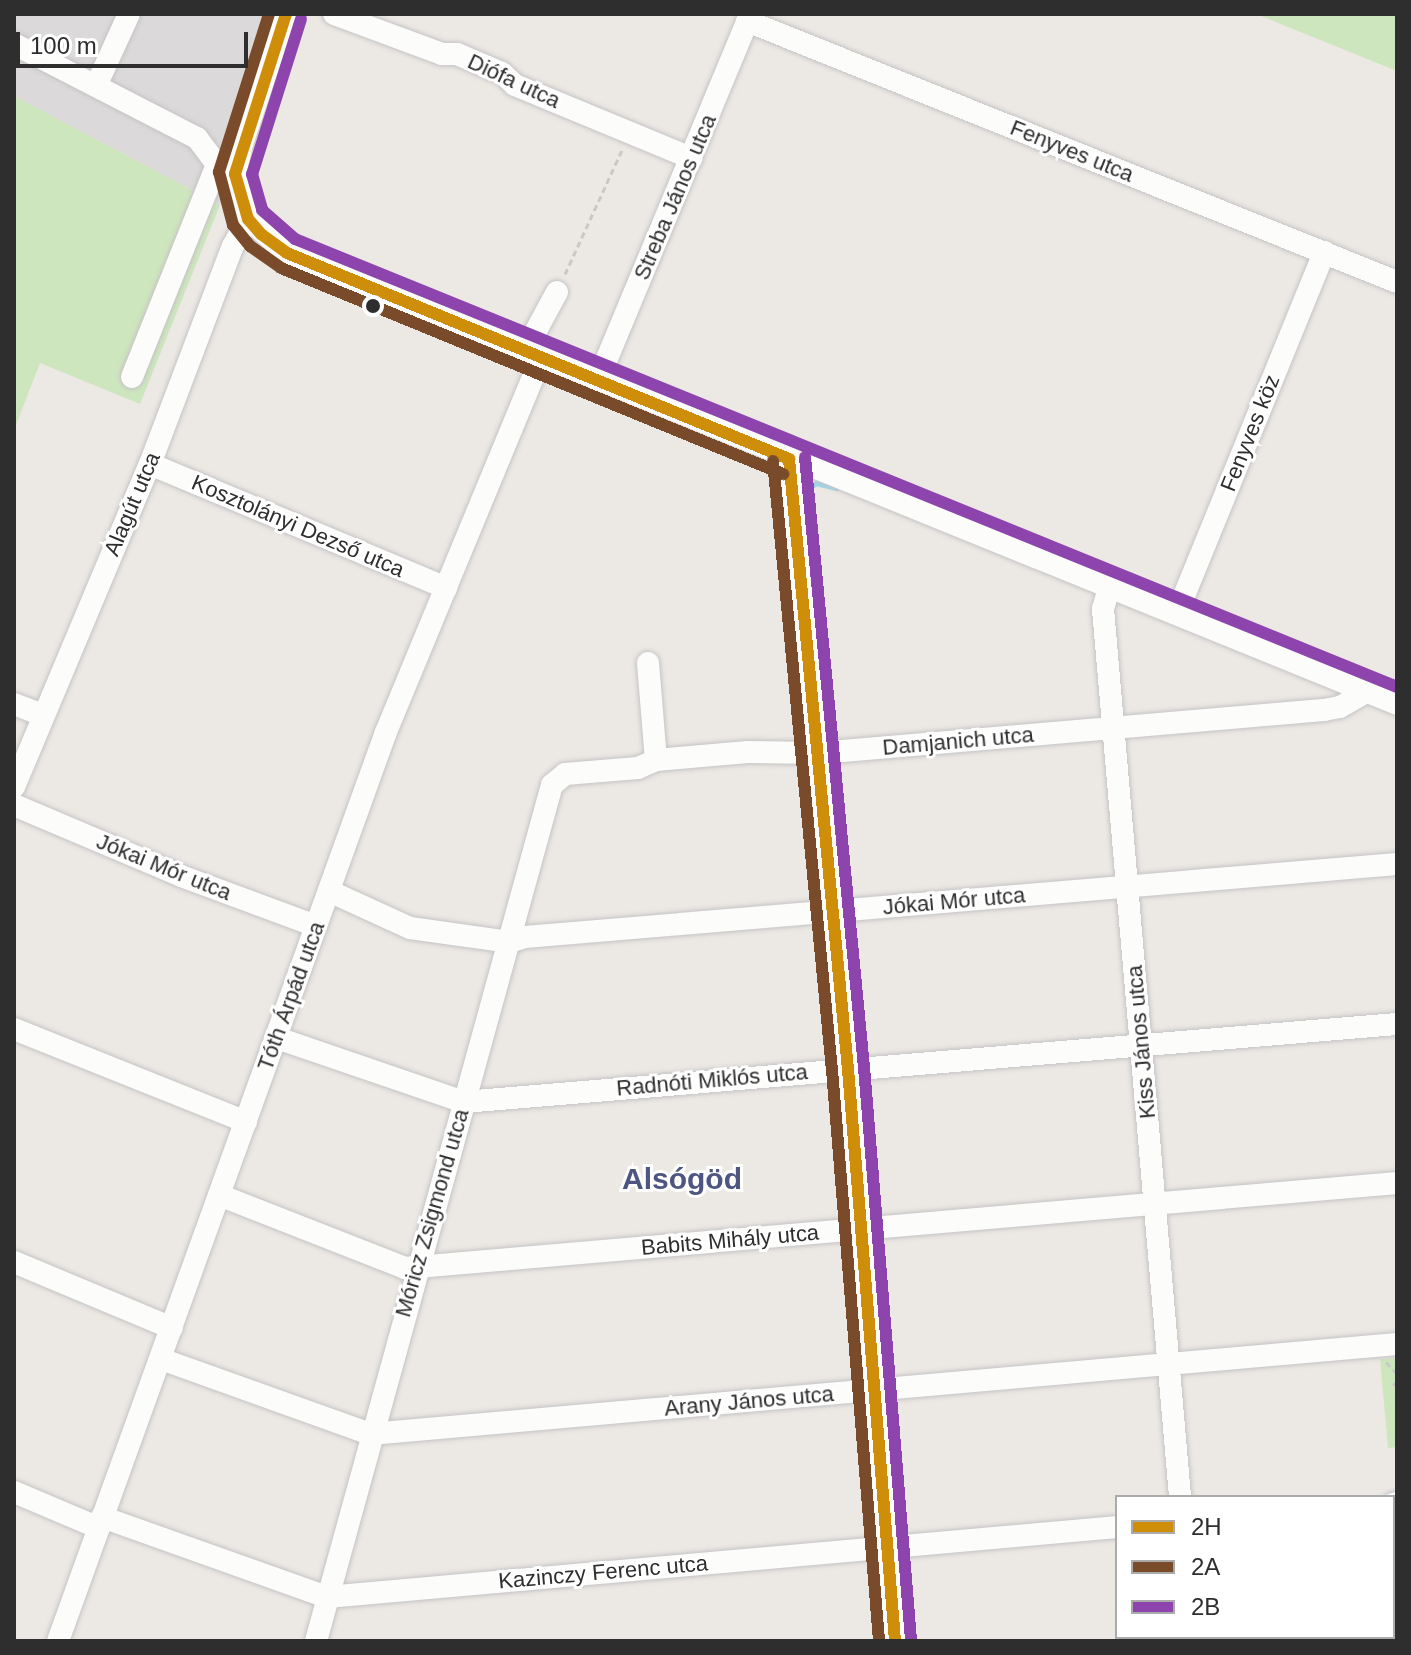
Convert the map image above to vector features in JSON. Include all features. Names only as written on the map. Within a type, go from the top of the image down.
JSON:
[{"type":"street","points":[[96,86],[129,14]]},
{"type":"street","points":[[132,377],[226,170],[286,14]]},
{"type":"street","name":"Diófa utca","points":[[334,14],[442,54],[457,54],[502,73],[515,85],[691,158]]},
{"type":"street","name":"Streba János utca","points":[[598,380],[749,17]]},
{"type":"street","name":"Fenyves utca","points":[[749,17],[1397,282]]},
{"type":"street","points":[[14,44],[197,138],[226,170],[248,219],[287,253],[1397,704]]},
{"type":"street","name":"Alagút utca","points":[[14,787],[150,464],[233,246],[248,219]]},
{"type":"street","name":"Fenyves köz","points":[[1177,613],[1324,252]]},
{"type":"street","name":"Tóth Árpád utca","points":[[58,1641],[386,732],[446,588],[557,292]]},
{"type":"street","points":[[789,459],[848,1069],[895,1641]]},
{"type":"street","name":"Kosztolányi Dezső utca","points":[[150,464],[446,588]]},
{"type":"street","name":"Kiss János utca","points":[[1109,588],[1103,609],[1180,1495]]},
{"type":"street","points":[[648,663],[656,760]]},
{"type":"street","name":"Damjanich utca","points":[[552,785],[565,774],[638,768],[656,760],[748,752],[819,753],[1324,710],[1340,707],[1366,692]]},
{"type":"street","points":[[14,704],[43,715]]},
{"type":"street","name":"Móricz Zsigmond utca","points":[[316,1641],[370,1434],[552,785]]},
{"type":"street","name":"Jókai Mór utca","points":[[14,805],[181,876],[316,926]]},
{"type":"street","name":"Jókai Mór utca","points":[[329,891],[410,928],[509,942],[525,937],[1397,864]]},
{"type":"street","name":"Radnóti Miklós utca","points":[[277,1038],[464,1102],[1397,1024]]},
{"type":"street","points":[[14,1029],[246,1122]]},
{"type":"street","name":"Babits Mihály utca","points":[[219,1195],[405,1268],[1397,1183]]},
{"type":"street","points":[[14,1262],[172,1328]]},
{"type":"street","name":"Arany János utca","points":[[161,1359],[370,1434],[1397,1344]]},
{"type":"street","name":"Kazinczy Ferenc utca","points":[[14,1492],[327,1597],[1115,1527]]},
{"type":"path","points":[[557,292],[630,132]]},
{"type":"shaded area","points":[[14,14],[270,14],[234,124],[220,205],[14,96]]},
{"type":"green space","points":[[1256,14],[1397,14],[1397,71]]},
{"type":"green space","points":[[14,96],[220,205],[140,404],[40,363],[14,430]]},
{"type":"green space","points":[[1397,1358],[1397,1447],[1388,1448],[1380,1359]]},
{"type":"waterway","points":[[270,213],[288,231]]},
{"type":"waterway","points":[[301,240],[354,265]]},
{"type":"waterway","points":[[370,271],[395,282]]},
{"type":"waterway","points":[[408,289],[419,293]]},
{"type":"waterway","points":[[428,296],[453,305]]},
{"type":"waterway","points":[[461,309],[468,312]]},
{"type":"waterway","points":[[483,320],[489,322]]},
{"type":"waterway","points":[[497,325],[510,331]]},
{"type":"waterway","points":[[809,534],[808,489],[816,483],[836,488]]},
{"type":"waterway","points":[[809,540],[814,582]]},
{"type":"waterway","points":[[815,589],[817,606]]},
{"type":"waterway","points":[[819,622],[824,669]]},
{"type":"waterway","points":[[827,703],[831,738]]},
{"type":"waterway","points":[[833,762],[837,813]]},
{"type":"waterway","points":[[839,825],[839,830]]},
{"type":"waterway","points":[[840,839],[841,861]]},
{"type":"waterway","points":[[842,869],[844,898]]},
{"type":"waterway","points":[[846,923],[858,1053]]},
{"type":"waterway","points":[[833,1031],[835,1054]]},
{"type":"waterway","points":[[838,1087],[842,1136]]},
{"type":"waterway","points":[[844,1151],[849,1219]]},
{"type":"waterway","points":[[866,1155],[871,1219]]},
{"type":"waterway","points":[[873,1238],[877,1276]]},
{"type":"waterway","points":[[881,1312],[882,1326]]},
{"type":"waterway","points":[[888,1400],[892,1443]]},
{"type":"waterway","points":[[902,1562],[907,1614]]},
{"type":"waterway","points":[[908,1626],[909,1641]]},
{"type":"transit line","name":"2A","points":[[269,14],[219,172],[233,225],[250,246],[281,268],[783,474]]},
{"type":"transit line","name":"2H","points":[[286,14],[235,174],[248,219],[261,234],[287,253],[789,459]]},
{"type":"transit line","name":"2B","points":[[301,19],[252,174],[262,210],[295,239],[1397,687]]},
{"type":"transit line","name":"2B","points":[[805,457],[864,1067],[911,1640]]},
{"type":"transit line","name":"2H","points":[[789,459],[848,1069],[895,1641]]},
{"type":"transit line","name":"2A","points":[[773,461],[832,1070],[879,1641]]},
{"type":"district","name":"Alsógöd","points":[[682,1179]]}]
